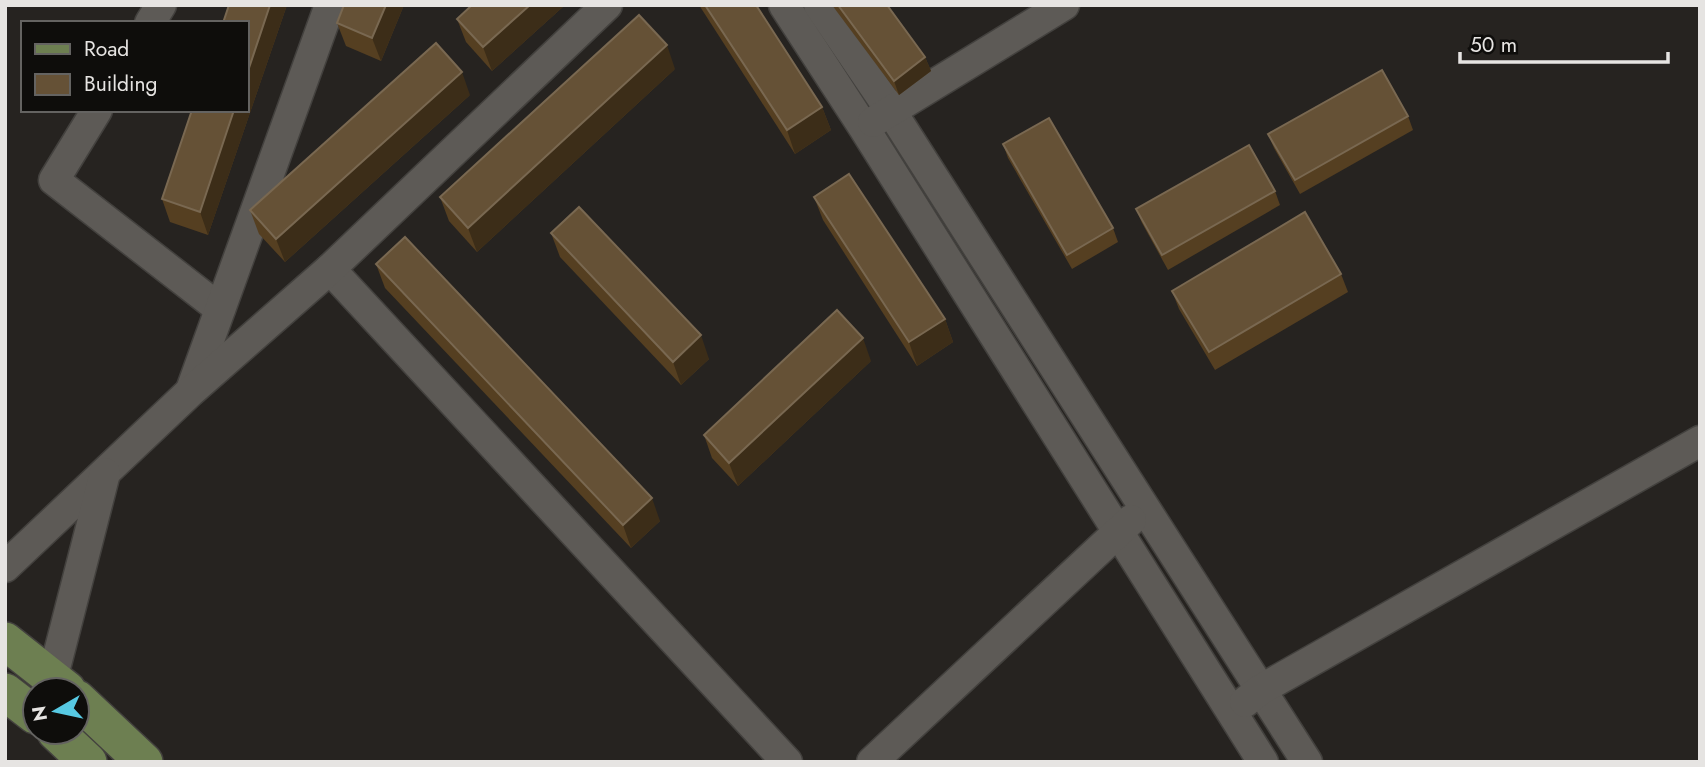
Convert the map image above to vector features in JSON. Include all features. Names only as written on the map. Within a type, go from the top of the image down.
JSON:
[{"type":"main road","points":[[5,641],[49,676]]},
{"type":"main road","points":[[5,692],[21,704]]},
{"type":"main road","points":[[91,712],[144,762]]},
{"type":"main road","points":[[71,746],[88,762]]},
{"type":"street","points":[[151,21],[161,5]]},
{"type":"street","points":[[190,392],[330,5]]},
{"type":"street","points":[[5,566],[190,392],[330,269],[607,5]]},
{"type":"street","points":[[784,5],[1263,762]]},
{"type":"street","points":[[820,5],[891,111],[1307,762]]},
{"type":"street","points":[[864,128],[1064,5]]},
{"type":"street","points":[[96,112],[54,180],[220,309]]},
{"type":"street","points":[[330,269],[787,762]]},
{"type":"street","points":[[1231,713],[1260,690],[1700,441]]},
{"type":"street","points":[[68,676],[105,473]]},
{"type":"street","points":[[872,762],[1144,508]]},
{"type":"building","points":[[229,5],[270,5],[248,71],[248,21],[224,21]]},
{"type":"building","points":[[344,5],[386,5],[372,38],[337,23]]},
{"type":"building","points":[[472,5],[530,5],[483,47],[457,19]]},
{"type":"building","points":[[705,5],[756,5],[822,107],[787,130]]},
{"type":"building","points":[[838,5],[887,5],[925,57],[894,81]]},
{"type":"building","points":[[639,15],[667,45],[468,228],[440,197]]},
{"type":"building","points":[[436,43],[462,72],[276,239],[250,210]]},
{"type":"building","points":[[1382,70],[1408,116],[1295,180],[1268,134]]},
{"type":"building","points":[[191,112],[233,112],[200,212],[162,199]]},
{"type":"building","points":[[1049,118],[1113,228],[1067,255],[1003,144]]},
{"type":"building","points":[[1249,145],[1275,191],[1162,255],[1136,209]]},
{"type":"building","points":[[849,174],[945,319],[909,342],[814,197]]},
{"type":"building","points":[[579,207],[701,335],[673,362],[551,233]]},
{"type":"building","points":[[1305,212],[1341,274],[1209,352],[1172,291]]},
{"type":"building","points":[[405,237],[652,498],[623,525],[376,264]]},
{"type":"building","points":[[837,310],[863,338],[729,463],[704,435]]}]
